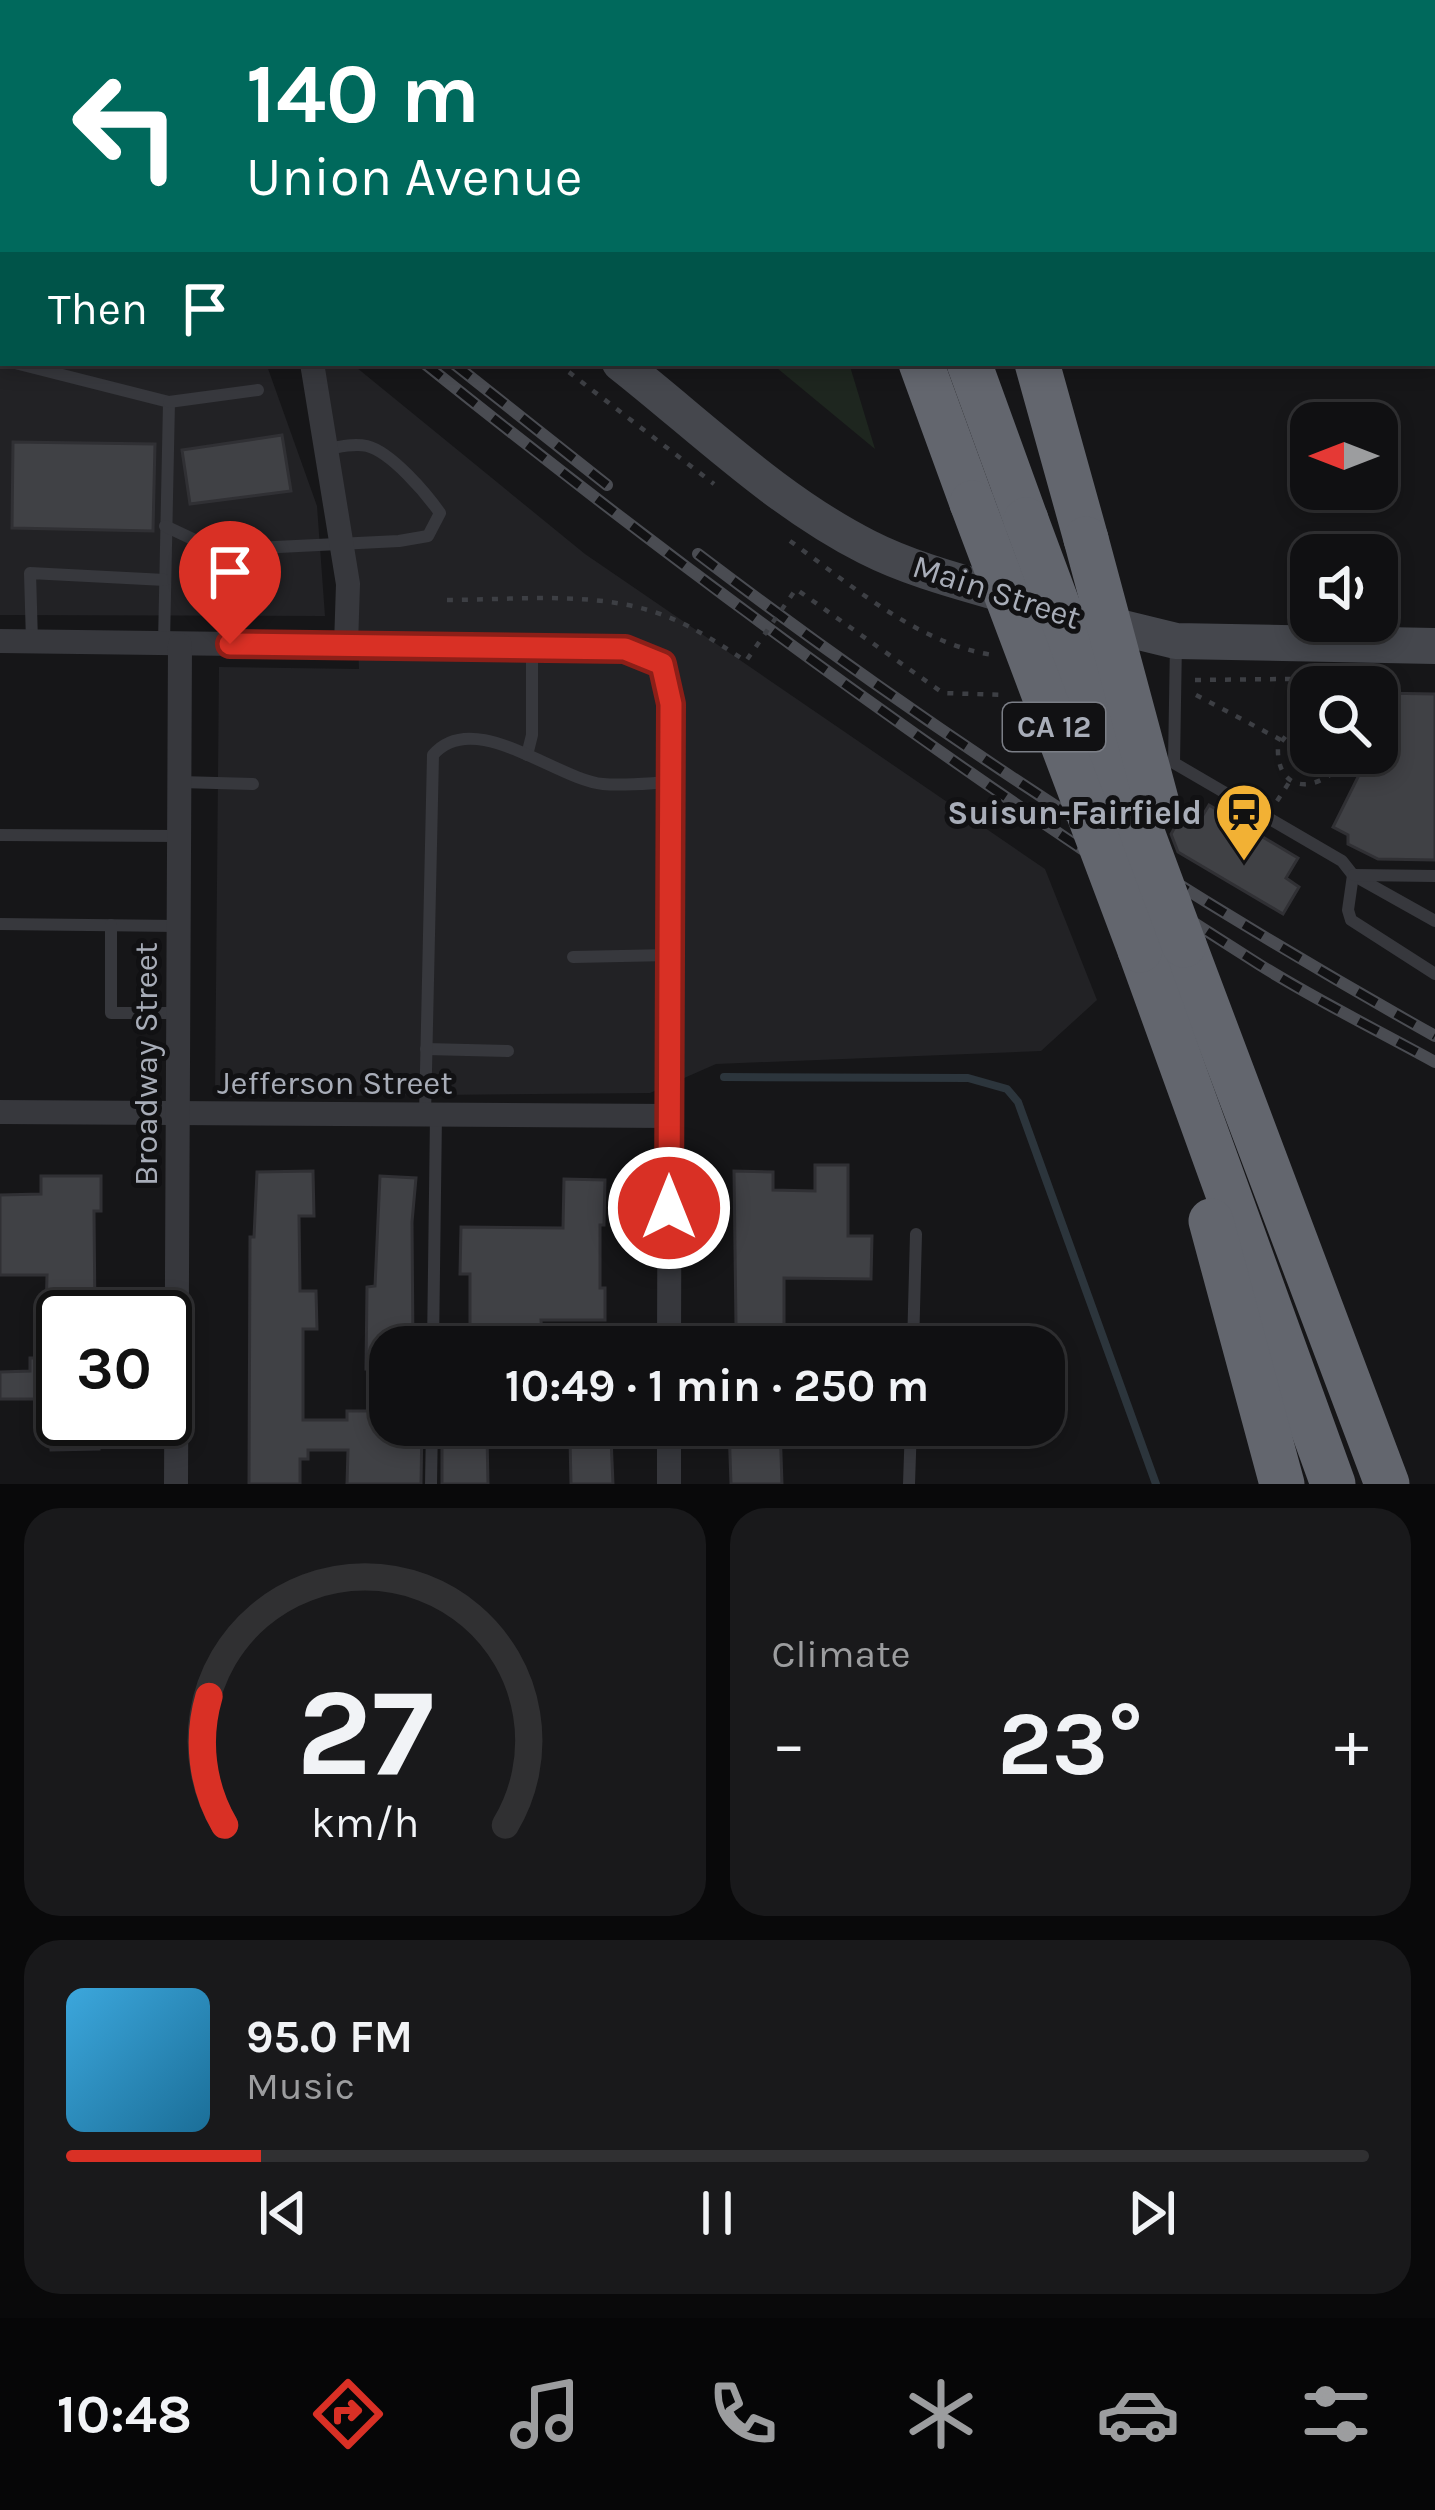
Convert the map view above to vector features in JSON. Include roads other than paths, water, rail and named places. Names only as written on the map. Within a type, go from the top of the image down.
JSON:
[{"type":"highway","name":"CA 12","points":[[922,366],[972,503],[1162,948],[1247,1110],[1387,1484]]},
{"type":"highway","name":"CA 12","points":[[969,366],[1026,520],[1162,948],[1183,1090],[1333,1484]]},
{"type":"highway","points":[[1038,366],[1170,850],[1162,948]]},
{"type":"highway","points":[[1183,1090],[1200,1181],[1282,1484]]},
{"type":"main road","name":"Main Street","points":[[624,366],[808,512],[868,547],[918,568],[1137,634],[1176,641],[1435,646]]},
{"type":"street","points":[[312,366],[348,584],[346,645]]},
{"type":"street","points":[[0,641],[625,649],[662,664],[671,704],[669,1326]]},
{"type":"street","name":"Broadway Street","points":[[172,645],[180,782],[176,1484]]},
{"type":"street","name":"Jefferson Street","points":[[0,1112],[669,1116]]},
{"type":"street","points":[[669,1446],[669,1484]]},
{"type":"lane","points":[[27,366],[170,401],[258,389]]},
{"type":"lane","points":[[170,401],[165,580],[172,645]]},
{"type":"lane","points":[[166,526],[216,550],[428,536],[440,513],[424,490],[372,447],[326,449]]},
{"type":"lane","points":[[216,550],[229,586],[230,644]]},
{"type":"lane","points":[[32,641],[30,573],[165,580]]},
{"type":"lane","points":[[1176,641],[1174,763],[1435,921]]},
{"type":"lane","points":[[527,754],[532,735],[532,648]]},
{"type":"lane","points":[[433,1326],[426,1049],[433,755],[441,746],[468,740],[498,743],[600,784],[670,782]]},
{"type":"lane","points":[[180,782],[253,784]]},
{"type":"lane","points":[[0,836],[179,836]]},
{"type":"lane","points":[[1353,875],[1435,876]]},
{"type":"lane","points":[[1353,875],[1351,920],[1435,974]]},
{"type":"lane","points":[[0,924],[179,926]]},
{"type":"lane","points":[[112,926],[111,1013],[178,1013]]},
{"type":"lane","points":[[573,957],[670,955]]},
{"type":"lane","points":[[426,1049],[508,1051]]},
{"type":"lane","points":[[914,1326],[916,1234]]},
{"type":"lane","points":[[431,1484],[432,1446]]},
{"type":"lane","points":[[909,1484],[910,1446]]},
{"type":"waterway","points":[[724,1077],[968,1078],[1007,1089],[1018,1102],[1156,1484]]},
{"type":"railway","points":[[428,366],[833,676],[1044,824],[1260,965],[1435,1062]]},
{"type":"railway","points":[[457,366],[607,485]]},
{"type":"railway","points":[[698,554],[876,684],[1058,808],[1435,1036]]},
{"type":"place","name":"Suisun-Fairfield","points":[[1244,863]]}]
